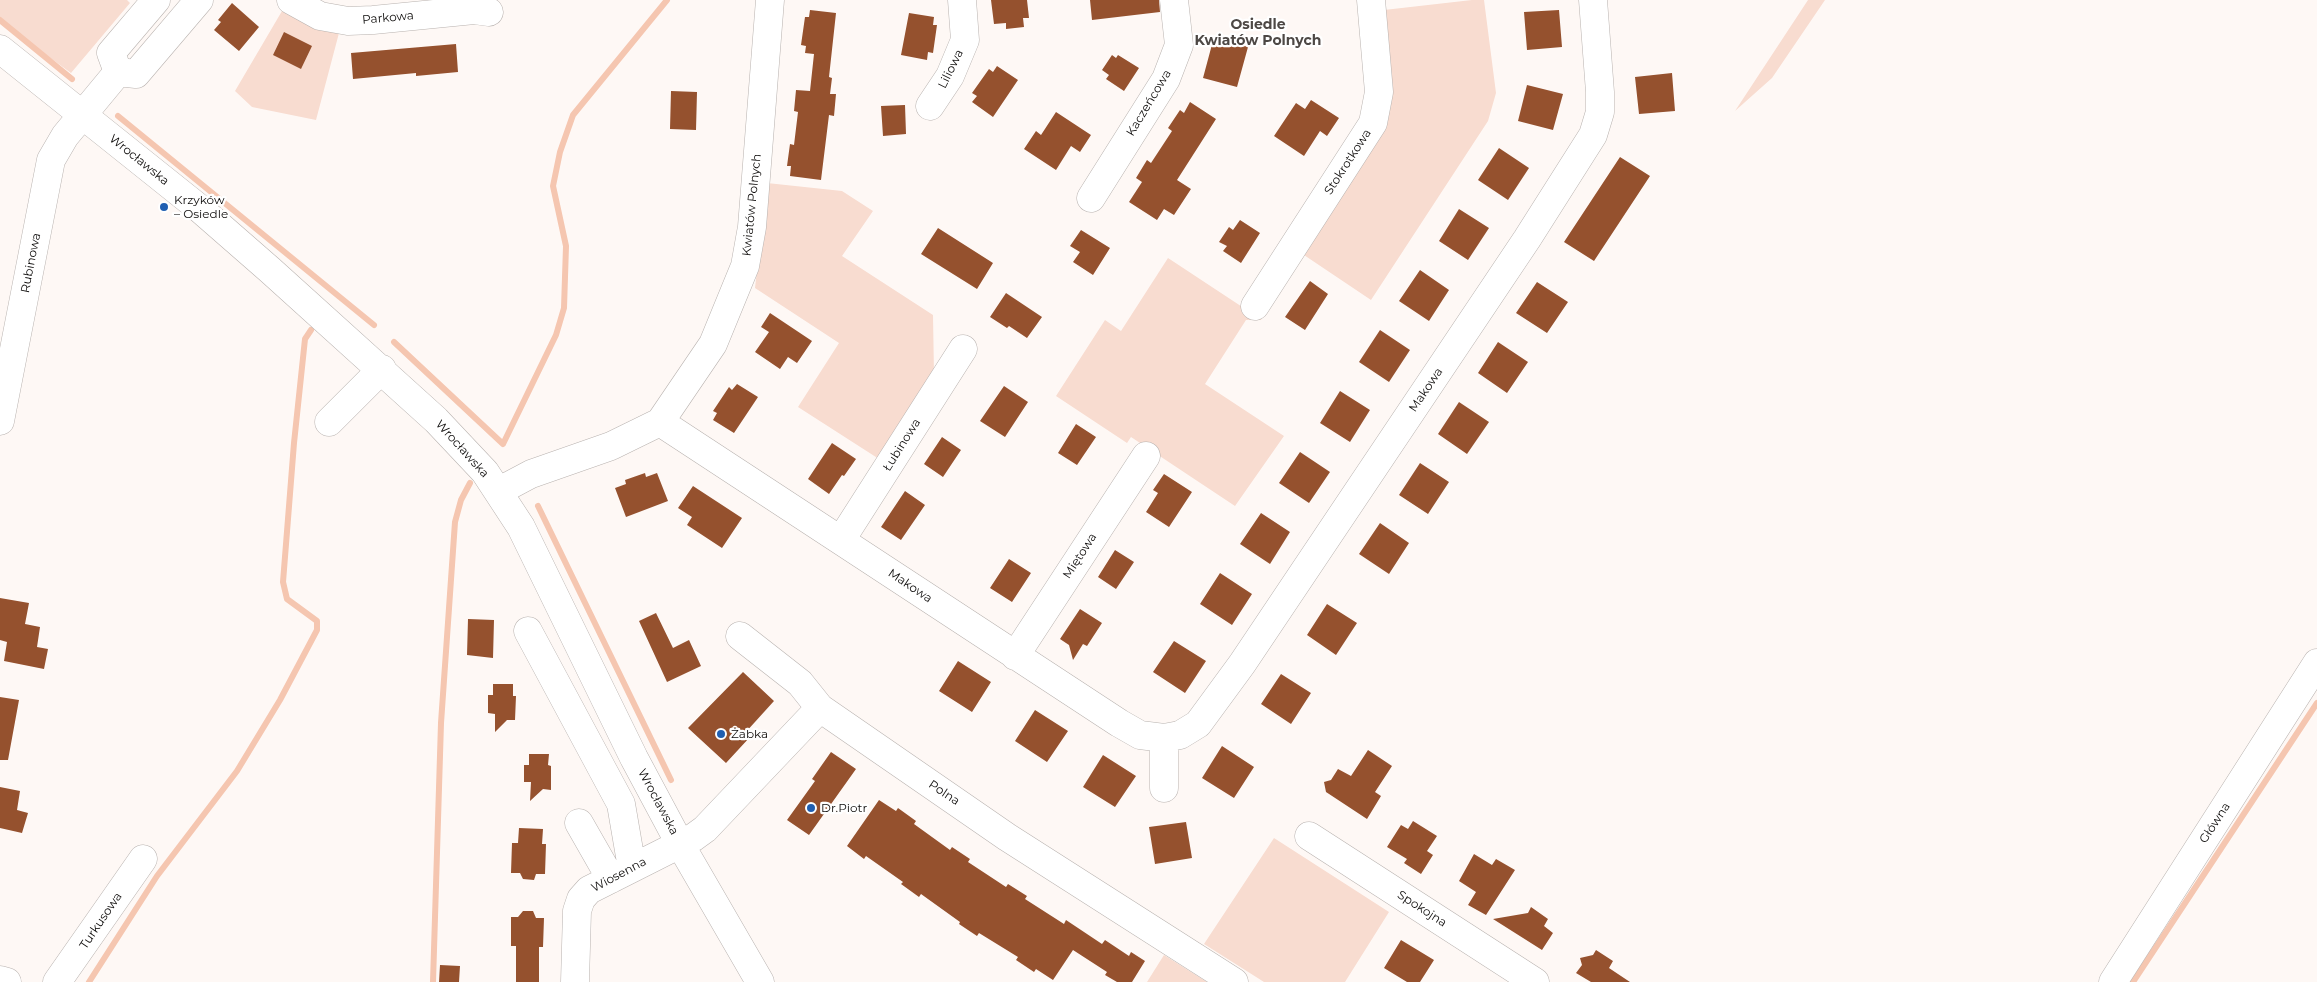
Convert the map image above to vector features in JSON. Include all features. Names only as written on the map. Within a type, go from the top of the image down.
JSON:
[{"type":"street","points":[[118,72],[111,53],[156,0]]},
{"type":"street","name":"Parkowa","points":[[291,0],[320,16],[348,21],[474,10],[489,12]]},
{"type":"street","name":"Kwiatów Polnych","points":[[499,491],[531,474],[611,446],[660,422],[713,344],[745,266],[752,227],[770,0]]},
{"type":"street","name":"Liliowa","points":[[930,106],[950,76],[965,40],[962,0]]},
{"type":"street","name":"Kaczeńcowa","points":[[1091,198],[1166,79],[1179,45],[1174,0]]},
{"type":"street","name":"Stokrotkowa","points":[[1255,306],[1373,123],[1380,92],[1371,0]]},
{"type":"street","name":"Makowa","points":[[660,422],[1118,723],[1140,735],[1164,738],[1180,735],[1198,724],[1242,664],[1576,164],[1593,135],[1600,112],[1593,0]]},
{"type":"street","points":[[118,72],[136,74],[191,3]]},
{"type":"street","name":"Wrocławska","points":[[0,49],[199,208],[382,369],[461,445],[499,491],[522,527],[634,758],[680,844],[760,982]]},
{"type":"street","points":[[82,114],[118,72]]},
{"type":"street","name":"Rubinowa","points":[[0,420],[51,160],[65,136],[82,114]]},
{"type":"street","name":"Łubinowa","points":[[841,540],[963,349]]},
{"type":"street","points":[[329,422],[382,369]]},
{"type":"street","name":"Miętowa","points":[[1015,656],[1146,456]]},
{"type":"street","points":[[528,631],[621,804],[621,873]]},
{"type":"street","name":"Polna","points":[[740,636],[800,683],[820,708],[1007,837],[1234,982]]},
{"type":"street","name":"Główna","points":[[2113,982],[2317,663]]},
{"type":"street","points":[[680,844],[705,829],[820,708]]},
{"type":"street","points":[[1164,738],[1164,788]]},
{"type":"street","points":[[579,823],[621,873]]},
{"type":"street","name":"Spokojna","points":[[1310,836],[1535,982]]},
{"type":"street","name":"Wiosenna","points":[[575,982],[577,911],[581,899],[589,890],[680,844]]},
{"type":"street","name":"Turkusowa","points":[[57,982],[143,858]]},
{"type":"street","points":[[0,980],[7,982]]},
{"type":"shaded area","points":[[0,0],[127,0],[130,3],[71,73],[0,21]]},
{"type":"shaded area","points":[[1484,0],[1496,93],[1488,121],[1371,300],[1298,251],[1381,126],[1384,10]]},
{"type":"shaded area","points":[[1808,0],[1825,0],[1772,78],[1735,111]]},
{"type":"shaded area","points":[[282,11],[339,33],[316,120],[252,107],[235,91]]},
{"type":"shaded area","points":[[767,183],[842,191],[873,211],[842,256],[933,315],[934,375],[879,459],[798,407],[839,343],[755,288]]},
{"type":"shaded area","points":[[1168,258],[1262,320],[1246,320],[1205,384],[1284,436],[1235,506],[1131,437],[1127,443],[1056,396],[1105,320],[1121,331]]},
{"type":"shaded area","points":[[1274,838],[1389,912],[1345,982],[1264,982],[1204,944]]},
{"type":"shaded area","points":[[1164,955],[1207,982],[1147,982]]},
{"type":"building","points":[[991,0],[1027,0],[1029,18],[1023,18],[1024,27],[1006,29],[1006,23],[994,24]]},
{"type":"building","points":[[1090,0],[1159,0],[1160,12],[1092,20]]},
{"type":"building","points":[[232,3],[259,27],[239,51],[214,30],[221,22],[218,20]]},
{"type":"building","points":[[810,10],[836,13],[829,77],[832,78],[830,94],[836,94],[834,116],[829,115],[821,180],[790,176],[791,166],[787,166],[790,144],[794,145],[798,112],[794,111],[796,90],[810,91],[814,54],[805,53],[806,46],[801,45],[805,17],[809,17]]},
{"type":"building","points":[[1559,10],[1562,47],[1527,50],[1524,12]]},
{"type":"building","points":[[909,13],[934,17],[933,25],[937,25],[933,53],[928,52],[927,60],[901,55]]},
{"type":"building","points":[[284,32],[312,46],[301,69],[273,55]]},
{"type":"building","points":[[1214,37],[1248,47],[1237,87],[1203,78]]},
{"type":"building","points":[[456,44],[458,72],[416,76],[416,73],[353,79],[351,53]]},
{"type":"building","points":[[1112,55],[1116,58],[1118,55],[1139,68],[1124,91],[1106,79],[1109,75],[1102,70]]},
{"type":"building","points":[[997,66],[1018,80],[993,117],[972,102],[977,96],[972,93],[989,69],[993,72]]},
{"type":"building","points":[[1672,73],[1675,111],[1639,114],[1635,77]]},
{"type":"building","points":[[1527,85],[1563,94],[1553,130],[1518,121]]},
{"type":"building","points":[[671,91],[697,92],[696,130],[670,129]]},
{"type":"building","points":[[1311,100],[1339,118],[1327,136],[1320,131],[1304,156],[1274,136],[1296,103],[1305,109]]},
{"type":"building","points":[[1190,102],[1216,119],[1177,180],[1191,189],[1174,215],[1164,209],[1157,220],[1129,202],[1142,182],[1136,178],[1147,160],[1151,163],[1172,131],[1168,128],[1180,110],[1184,113]]},
{"type":"building","points":[[905,105],[906,134],[883,136],[881,106]]},
{"type":"building","points":[[1056,112],[1091,135],[1080,152],[1071,146],[1056,170],[1024,149],[1036,131],[1041,135]]},
{"type":"building","points":[[1499,148],[1529,168],[1508,200],[1478,180]]},
{"type":"building","points":[[1620,157],[1650,176],[1594,261],[1564,242]]},
{"type":"building","points":[[1459,209],[1489,228],[1468,260],[1439,241]]},
{"type":"building","points":[[1240,220],[1260,233],[1241,263],[1223,251],[1227,246],[1219,242],[1229,227],[1233,230]]},
{"type":"building","points":[[938,228],[993,263],[977,289],[921,254]]},
{"type":"building","points":[[1081,230],[1110,248],[1093,275],[1073,262],[1080,252],[1070,246]]},
{"type":"building","points":[[1420,270],[1449,290],[1429,321],[1399,301]]},
{"type":"building","points":[[1310,281],[1328,294],[1305,330],[1285,317]]},
{"type":"building","points":[[1537,282],[1568,302],[1547,333],[1516,313]]},
{"type":"building","points":[[1006,293],[1042,317],[1027,338],[1009,326],[1007,328],[990,317]]},
{"type":"building","points":[[770,313],[812,341],[797,363],[788,357],[780,369],[755,352],[769,332],[761,327]]},
{"type":"building","points":[[1380,330],[1410,350],[1389,382],[1359,362]]},
{"type":"building","points":[[1498,342],[1528,362],[1507,393],[1478,373]]},
{"type":"building","points":[[737,384],[758,397],[734,433],[713,420],[717,413],[713,411],[729,387],[732,390]]},
{"type":"building","points":[[1004,386],[1028,402],[1005,437],[980,421]]},
{"type":"building","points":[[1340,391],[1370,410],[1350,442],[1320,423]]},
{"type":"building","points":[[1459,402],[1489,422],[1467,454],[1438,434]]},
{"type":"building","points":[[1076,424],[1096,437],[1077,465],[1058,453]]},
{"type":"building","points":[[942,437],[961,450],[943,477],[924,464]]},
{"type":"building","points":[[832,443],[856,459],[829,494],[808,479]]},
{"type":"building","points":[[1300,452],[1330,472],[1309,503],[1279,483]]},
{"type":"building","points":[[1420,463],[1449,482],[1428,514],[1399,495]]},
{"type":"building","points":[[645,473],[646,477],[657,473],[668,501],[626,517],[615,488],[626,484],[625,480]]},
{"type":"building","points":[[1164,474],[1192,492],[1169,527],[1146,512],[1158,493],[1153,490]]},
{"type":"building","points":[[693,486],[742,518],[722,548],[687,525],[692,517],[678,508]]},
{"type":"building","points":[[905,491],[925,505],[901,540],[881,527]]},
{"type":"building","points":[[1261,513],[1290,532],[1270,564],[1240,544]]},
{"type":"building","points":[[1380,523],[1409,543],[1389,574],[1359,554]]},
{"type":"building","points":[[1115,550],[1134,562],[1116,589],[1098,577]]},
{"type":"building","points":[[1009,559],[1031,573],[1012,602],[990,588]]},
{"type":"building","points":[[1220,573],[1252,594],[1232,625],[1200,604]]},
{"type":"building","points":[[0,598],[29,603],[25,624],[40,627],[37,647],[48,649],[44,669],[4,661],[7,642],[0,640]]},
{"type":"building","points":[[1327,604],[1357,623],[1336,655],[1307,635]]},
{"type":"building","points":[[1080,609],[1102,623],[1087,646],[1083,644],[1073,660],[1069,645],[1060,639]]},
{"type":"building","points":[[656,613],[673,648],[689,640],[701,666],[667,682],[639,621]]},
{"type":"building","points":[[468,619],[494,620],[493,658],[467,655]]},
{"type":"building","points":[[1174,641],[1206,661],[1185,693],[1153,672]]},
{"type":"building","points":[[958,661],[991,682],[972,712],[939,691]]},
{"type":"building","points":[[743,672],[774,701],[745,733],[750,737],[726,763],[688,728]]},
{"type":"building","points":[[1281,674],[1311,693],[1291,724],[1261,704]]},
{"type":"building","points":[[493,684],[513,684],[513,696],[516,696],[515,720],[507,720],[495,732],[495,714],[488,713],[488,695],[493,695]]},
{"type":"building","points":[[0,697],[19,700],[8,760],[0,760]]},
{"type":"building","points":[[1035,710],[1068,731],[1047,762],[1015,741]]},
{"type":"building","points":[[1222,746],[1254,767],[1234,798],[1202,778]]},
{"type":"building","points":[[1368,750],[1392,766],[1375,792],[1381,796],[1367,819],[1326,792],[1324,782],[1331,780],[1338,769],[1351,776]]},
{"type":"building","points":[[831,752],[856,769],[809,835],[787,820],[815,781],[812,779]]},
{"type":"building","points":[[529,754],[549,754],[548,765],[551,766],[551,790],[543,789],[530,801],[531,782],[524,782],[524,765],[529,765]]},
{"type":"building","points":[[1103,755],[1136,776],[1115,807],[1083,787]]},
{"type":"building","points":[[0,787],[20,791],[17,810],[28,813],[22,833],[0,828]]},
{"type":"building","points":[[879,800],[896,811],[898,808],[916,821],[914,824],[950,850],[952,847],[970,859],[968,862],[1006,887],[1008,884],[1027,896],[1025,899],[1064,924],[1066,920],[1102,944],[1105,940],[1129,956],[1131,952],[1145,961],[1132,982],[1117,982],[1105,975],[1107,972],[1073,950],[1053,980],[1036,969],[1034,972],[1016,960],[1018,957],[979,933],[977,936],[921,894],[919,897],[901,884],[903,882],[866,856],[864,859],[847,846]]},
{"type":"building","points":[[1413,821],[1437,836],[1427,851],[1433,855],[1421,874],[1404,863],[1407,859],[1387,847],[1401,825],[1408,829]]},
{"type":"building","points":[[1186,822],[1192,858],[1155,864],[1149,827]]},
{"type":"building","points":[[519,828],[543,829],[542,844],[546,844],[545,874],[536,874],[534,880],[523,879],[520,873],[511,873],[512,843],[518,843]]},
{"type":"building","points":[[1474,854],[1492,865],[1496,859],[1515,870],[1486,915],[1468,905],[1476,892],[1459,881]]},
{"type":"building","points":[[1531,907],[1548,919],[1544,926],[1553,933],[1542,950],[1493,919],[1528,913]]},
{"type":"building","points":[[523,911],[533,911],[536,918],[544,918],[543,947],[539,947],[539,982],[516,982],[516,946],[511,946],[511,917],[518,917]]},
{"type":"building","points":[[1401,940],[1434,960],[1420,982],[1407,982],[1384,968]]},
{"type":"building","points":[[1596,950],[1613,961],[1609,968],[1630,982],[1591,982],[1576,973],[1582,965],[1580,958],[1593,955]]},
{"type":"building","points":[[440,965],[460,966],[459,982],[439,982]]},
{"type":"waterway","points":[[394,342],[503,444],[556,335],[564,308],[566,246],[553,186],[560,152],[573,115],[667,0]]},
{"type":"waterway","points":[[0,20],[72,79]]},
{"type":"waterway","points":[[118,116],[374,325]]},
{"type":"waterway","points":[[89,982],[157,876],[237,771],[280,700],[317,630],[317,621],[287,599],[283,582],[294,443],[305,339],[311,330]]},
{"type":"waterway","points":[[433,982],[441,723],[455,522],[461,500],[470,483]]},
{"type":"waterway","points":[[538,506],[671,780]]},
{"type":"waterway","points":[[2133,982],[2317,703]]},
{"type":"place","name":"Krzyków – Osiedle","points":[[164,207]]},
{"type":"place","name":"Żabka","points":[[721,734]]},
{"type":"place","name":"Dr.Piotr","points":[[811,808]]},
{"type":"district","name":"Osiedle Kwiatów Polnych","points":[[1258,33]]}]
